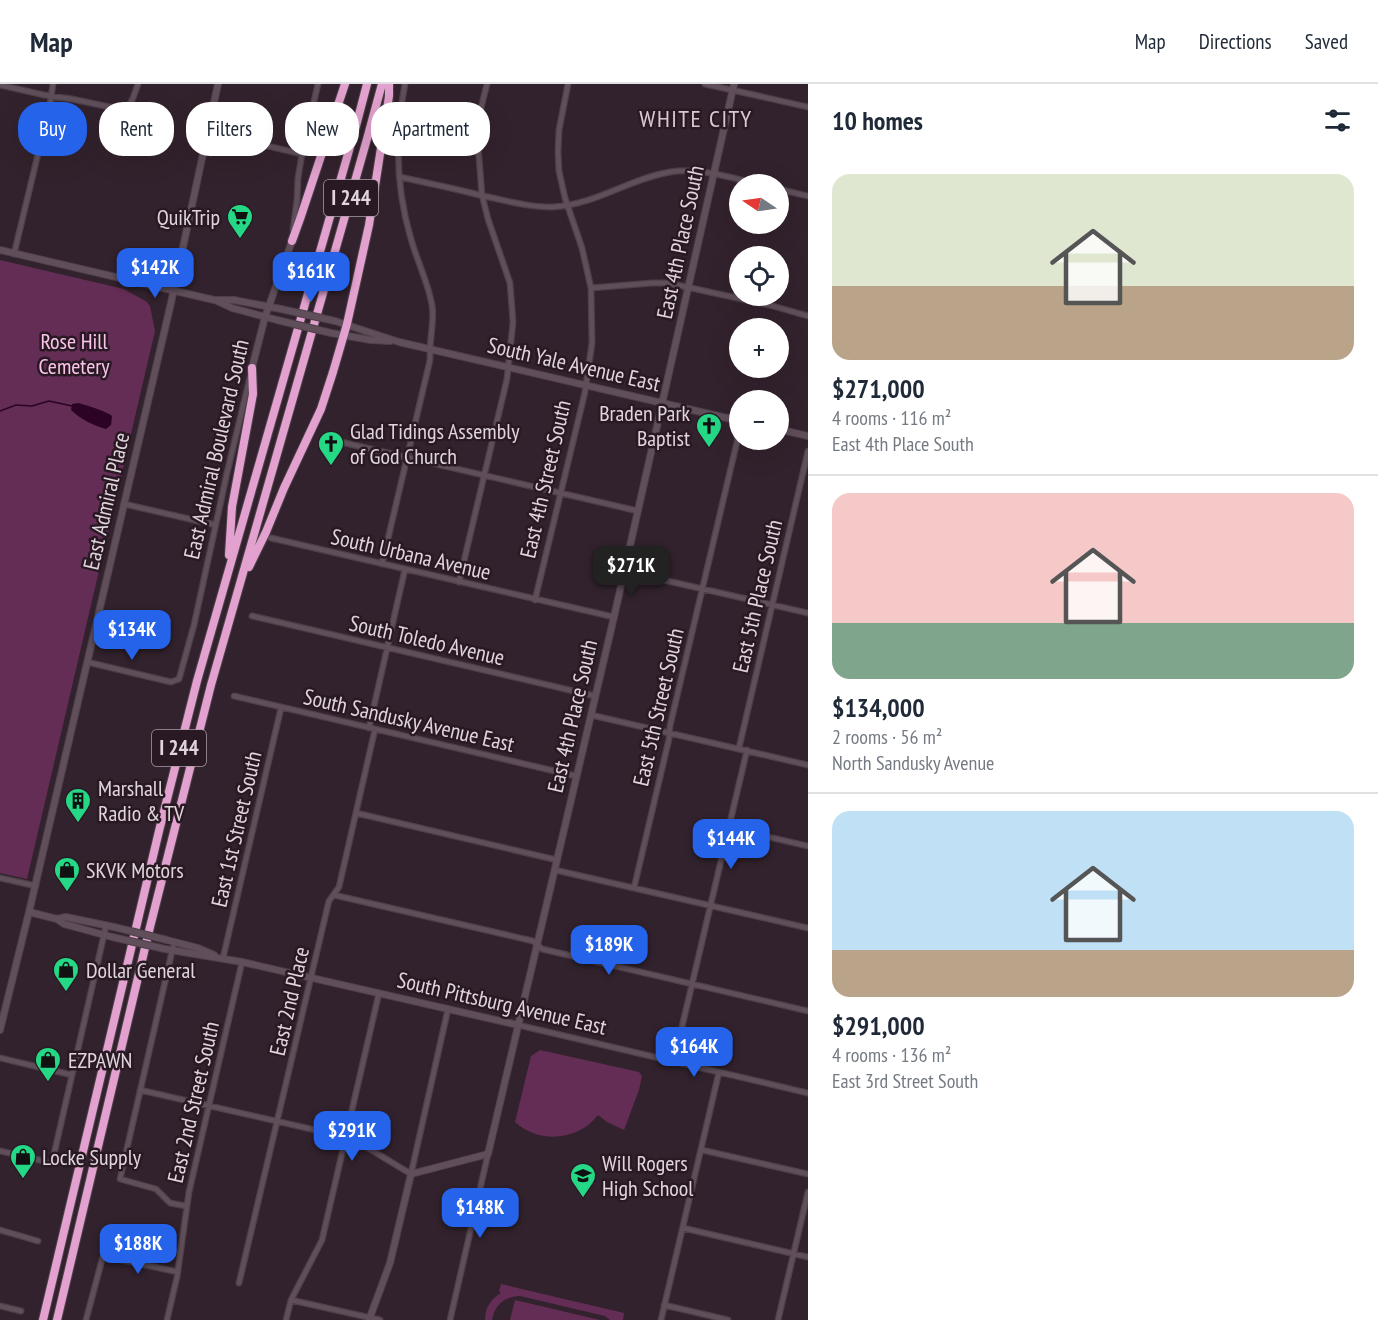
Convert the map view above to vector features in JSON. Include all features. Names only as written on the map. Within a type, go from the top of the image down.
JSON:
[{"type":"highway","points":[[292,241],[345,84]]},
{"type":"highway","name":"I 244","points":[[43,1320],[199,671],[367,84]]},
{"type":"highway","name":"I 244","points":[[59,1320],[211,685],[368,140],[381,84]]},
{"type":"highway","points":[[239,586],[321,409],[344,336],[370,215],[390,96],[389,84]]},
{"type":"highway","points":[[227,572],[232,507],[253,394],[252,368]]},
{"type":"highway","points":[[36,1320],[49,1295]]},
{"type":"main road","name":"East Admiral Place","points":[[214,102],[218,84]]},
{"type":"main road","name":"East 4th Place South","points":[[488,1154],[614,617],[733,87]]},
{"type":"main road","name":"East Admiral Place","points":[[0,1030],[36,886],[174,291],[202,156]]},
{"type":"main road","name":"East Admiral Boulevard South","points":[[252,368],[265,317],[292,241]]},
{"type":"main road","name":"South Yale Avenue East","points":[[0,250],[195,295],[232,308],[344,336],[399,342]]},
{"type":"main road","name":"South Yale Avenue East","points":[[214,300],[234,300],[269,306],[335,321],[399,342],[729,418]]},
{"type":"main road","points":[[789,432],[808,436]]},
{"type":"main road","name":"South Pittsburg Avenue East","points":[[29,912],[111,937],[172,951],[242,962],[518,1025]]},
{"type":"main road","name":"South Pittsburg Avenue East","points":[[57,919],[66,917],[114,927],[198,948],[223,958]]},
{"type":"main road","points":[[369,1319],[392,1257],[411,1174],[488,1154]]},
{"type":"street","points":[[14,254],[53,84]]},
{"type":"street","points":[[0,85],[120,110],[128,107],[138,84]]},
{"type":"street","name":"East Admiral Boulevard South","points":[[314,102],[318,84]]},
{"type":"street","points":[[382,564],[430,360],[433,319],[429,292],[406,222],[400,177],[398,150],[405,84]]},
{"type":"street","points":[[459,582],[507,379],[513,322],[510,283],[482,195],[478,145],[487,84]]},
{"type":"street","name":"East 4th Street South","points":[[535,600],[585,392],[592,344],[591,288],[582,248],[559,171],[559,130],[568,84]]},
{"type":"street","points":[[705,84],[733,87],[808,108]]},
{"type":"street","name":"East Admiral Boulevard South","points":[[292,241],[302,156]]},
{"type":"street","points":[[400,177],[525,206],[551,207],[593,199],[663,173],[681,171],[729,177]]},
{"type":"street","points":[[789,192],[808,196]]},
{"type":"street","points":[[591,288],[668,283],[779,307],[808,316]]},
{"type":"street","name":"East Admiral Boulevard South","points":[[87,662],[171,682],[180,680],[252,368]]},
{"type":"street","points":[[328,440],[638,511]]},
{"type":"street","name":"East 5th Street South","points":[[634,888],[735,450]]},
{"type":"street","name":"East 5th Place South","points":[[739,748],[808,451]]},
{"type":"street","points":[[124,504],[216,525]]},
{"type":"street","name":"South Urbana Avenue","points":[[271,538],[614,617]]},
{"type":"street","points":[[369,728],[405,569]]},
{"type":"street","points":[[624,571],[808,613]]},
{"type":"street","name":"South Toledo Avenue","points":[[252,616],[595,696]]},
{"type":"street","name":"South Sandusky Avenue East","points":[[234,696],[576,776]]},
{"type":"street","name":"East 1st Street South","points":[[223,958],[281,708]]},
{"type":"street","points":[[591,715],[808,765]]},
{"type":"street","name":"East 2nd Place","points":[[239,1283],[327,909],[339,887],[375,729]]},
{"type":"street","points":[[674,1061],[747,750]]},
{"type":"street","points":[[356,813],[557,860]]},
{"type":"street","points":[[729,828],[808,846]]},
{"type":"street","points":[[555,870],[808,928]]},
{"type":"street","points":[[0,878],[36,886]]},
{"type":"street","points":[[334,895],[533,941],[542,949],[808,1011]]},
{"type":"street","points":[[0,1151],[52,1163],[106,926]]},
{"type":"street","points":[[175,942],[120,1179],[156,1189],[170,1203],[186,1206]]},
{"type":"street","name":"East 2nd Street South","points":[[167,1320],[178,1272],[186,1206],[242,962]]},
{"type":"street","points":[[286,1320],[291,1300],[322,1240],[379,993]]},
{"type":"street","points":[[141,1090],[353,1139],[411,1174],[448,1009]]},
{"type":"street","name":"South Pittsburg Avenue East","points":[[518,1025],[808,1093]]},
{"type":"street","points":[[0,1058],[72,1075]]},
{"type":"street","points":[[661,1320],[719,1072]]},
{"type":"street","points":[[702,1150],[808,1174]]},
{"type":"street","name":"East 4th Place South","points":[[450,1320],[488,1154]]},
{"type":"street","points":[[778,1320],[808,1192]]},
{"type":"street","points":[[683,1228],[808,1257]]},
{"type":"street","points":[[0,1230],[38,1241]]},
{"type":"street","points":[[86,1320],[103,1256],[178,1272]]},
{"type":"street","points":[[291,1300],[380,1320]]},
{"type":"street","points":[[664,1305],[728,1320]]},
{"type":"street","points":[[0,1306],[21,1311]]},
{"type":"green space","name":"Rose Hill Cemetery","points":[[0,260],[124,289],[150,306],[155,331],[27,879],[0,873]]},
{"type":"green space","points":[[540,1050],[639,1072],[642,1076],[639,1090],[624,1130],[598,1115],[580,1130],[558,1136],[535,1134],[515,1122],[531,1056]]},
{"type":"green space","points":[[501,1284],[624,1313],[623,1320],[610,1320],[605,1316],[520,1296],[501,1302],[492,1320],[485,1320],[489,1304],[501,1293],[499,1291]]},
{"type":"green space","points":[[515,1300],[600,1320],[510,1320]]},
{"type":"shaded area","points":[[78,403],[111,415],[111,425],[106,429],[83,419],[71,410],[72,404]]},
{"type":"waterway","points":[[0,411],[16,405],[32,406],[49,401],[72,406]]},
{"type":"place","name":"QuikTrip","points":[[240,240]]},
{"type":"place","name":"Braden Park Baptist","points":[[709,449]]},
{"type":"place","name":"Glad Tidings Assembly of God Church","points":[[331,467]]},
{"type":"place","name":"Marshall Radio & TV","points":[[78,824]]},
{"type":"place","name":"SKVK Motors","points":[[67,893]]},
{"type":"place","name":"Dollar General","points":[[66,993]]},
{"type":"place","name":"EZPAWN","points":[[48,1083]]},
{"type":"place","name":"Locke Supply","points":[[23,1180]]},
{"type":"place","name":"Will Rogers High School","points":[[583,1199]]},
{"type":"district","name":"WHITE CITY","points":[[696,119]]}]
